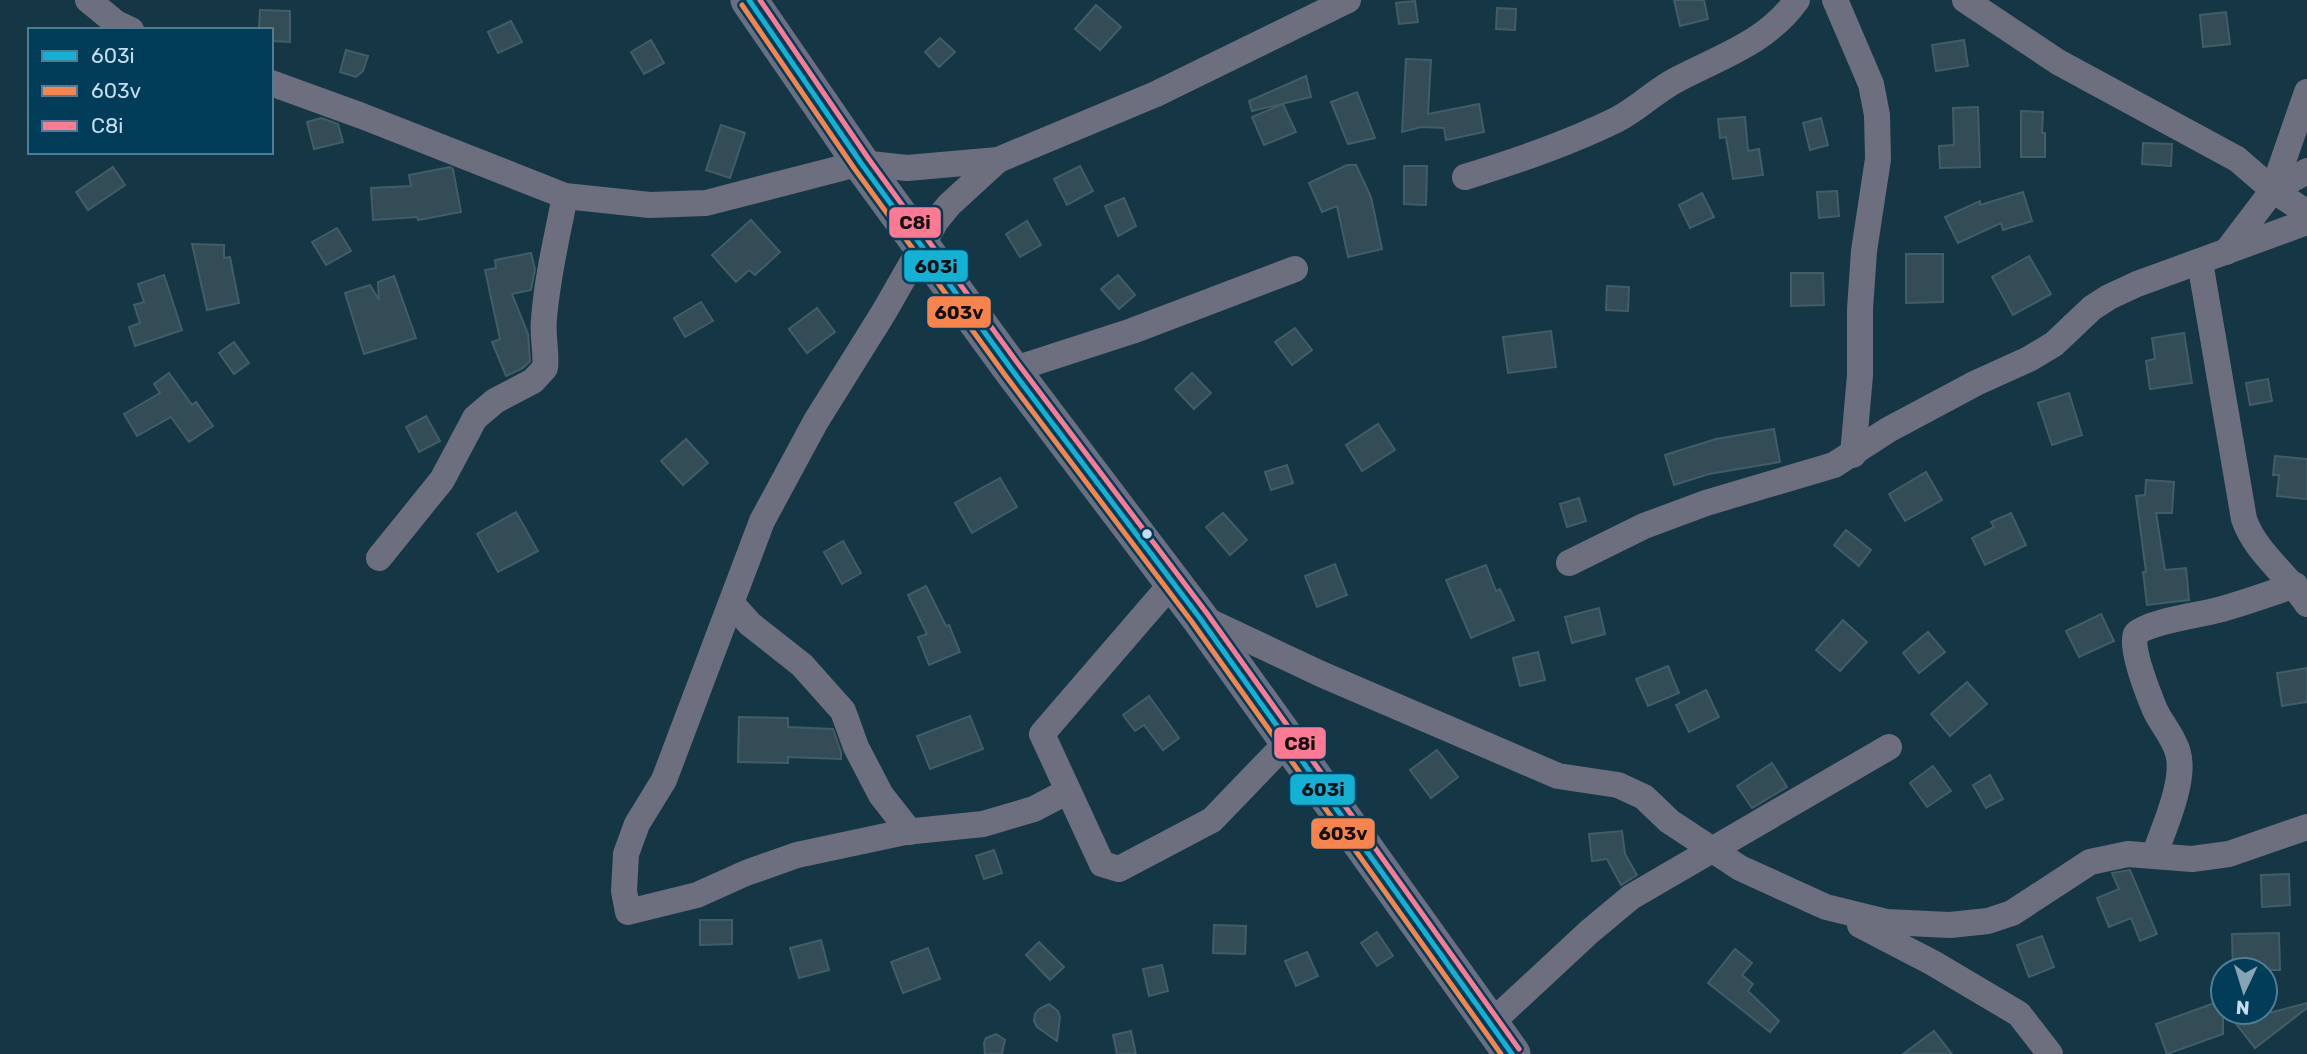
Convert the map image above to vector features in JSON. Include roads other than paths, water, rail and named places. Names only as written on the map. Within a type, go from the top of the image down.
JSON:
[{"type":"street","points":[[88,0],[116,23],[127,28]]},
{"type":"street","points":[[749,0],[920,246],[1199,617],[1512,1054]]},
{"type":"street","points":[[273,84],[565,196],[650,205],[706,203],[861,163],[907,168],[998,160],[1156,94],[1348,0]]},
{"type":"street","points":[[1465,177],[1518,161],[1618,119],[1675,80],[1763,36],[1797,0]]},
{"type":"street","points":[[1835,0],[1871,84],[1877,115],[1878,159],[1864,251],[1860,309],[1860,375],[1853,455]]},
{"type":"street","points":[[1965,0],[2058,62],[2237,159],[2273,190],[2307,213]]},
{"type":"street","points":[[2226,252],[2273,190],[2307,92]]},
{"type":"street","points":[[998,160],[948,205],[920,246],[884,312],[816,421],[762,521],[664,780],[637,824],[626,854],[624,891],[628,912],[697,895],[746,873],[797,855],[910,832],[983,824],[1034,809],[1068,792]]},
{"type":"street","points":[[2273,190],[2307,171]]},
{"type":"street","points":[[379,558],[442,480],[475,418],[495,401],[533,381],[545,368],[544,311],[565,196]]},
{"type":"street","points":[[1569,562],[1644,526],[1706,503],[1834,465],[1899,424],[2054,344],[2092,308],[2109,297],[2137,284],[2307,222]]},
{"type":"street","points":[[2200,262],[2244,519],[2249,535],[2301,595]]},
{"type":"street","points":[[1012,370],[1132,331],[1295,269]]},
{"type":"street","points":[[1172,582],[1042,734],[1101,864],[1119,869],[1212,820],[1288,741]]},
{"type":"street","points":[[2154,856],[2172,805],[2179,774],[2179,754],[2156,711],[2143,678],[2133,642],[2136,635],[2148,627],[2218,610],[2301,595]]},
{"type":"street","points":[[732,604],[750,625],[803,665],[842,711],[856,747],[881,795],[910,832]]},
{"type":"street","points":[[1199,617],[1321,674],[1558,776],[1618,785],[1644,797],[1669,821],[1740,869],[1826,907],[1933,963],[2019,1014],[2050,1054]]},
{"type":"street","points":[[1490,1024],[1630,897],[1889,747]]},
{"type":"street","points":[[1826,907],[1887,922],[1950,925],[1988,921],[2012,913],[2090,862],[2128,854],[2192,859],[2229,854],[2307,827]]}]
